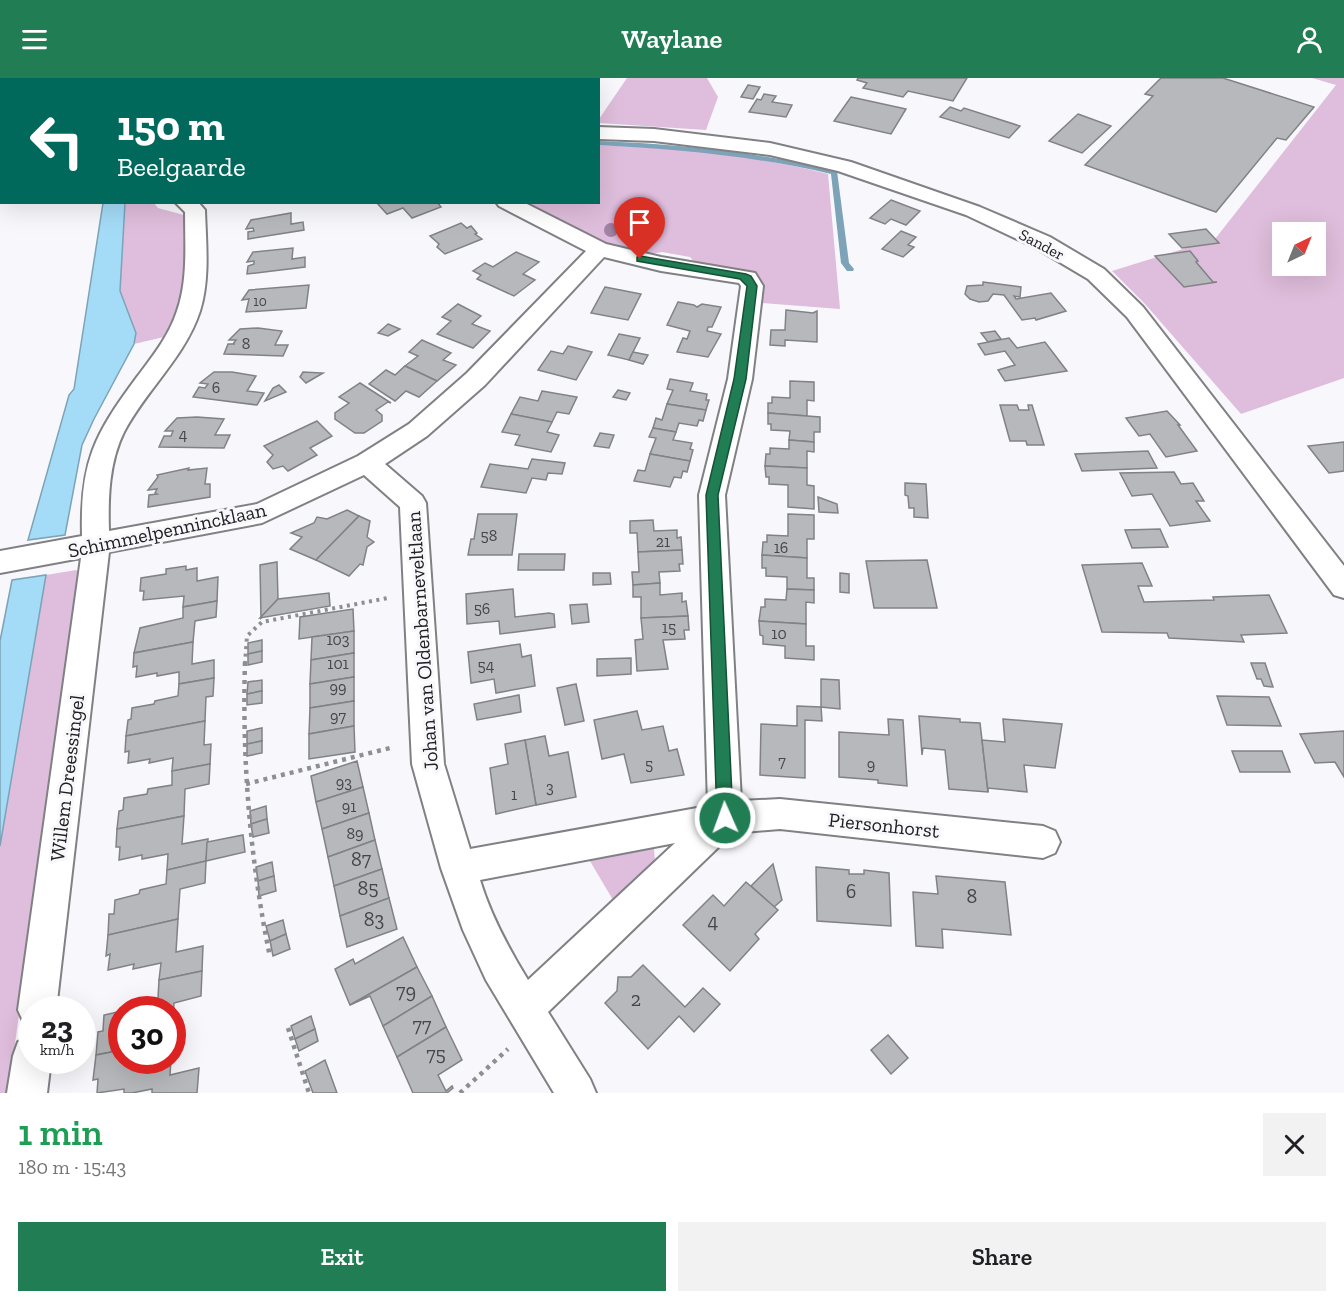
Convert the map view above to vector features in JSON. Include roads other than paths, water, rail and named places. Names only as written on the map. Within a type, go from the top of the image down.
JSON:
[{"type":"street","name":"Sander","points":[[600,133],[714,141],[770,148],[844,166],[973,211],[1042,242],[1095,274],[1135,312],[1344,587]]},
{"type":"street","name":"Willem Dreessingel","points":[[39,996],[96,546],[94,500],[101,462],[112,431],[184,323],[194,282],[195,210],[188,204]]},
{"type":"street","points":[[510,204],[599,249],[661,264],[747,278],[752,286],[740,379],[712,495],[725,818],[530,1017]]},
{"type":"street","name":"Schimmelpennincklaan","points":[[0,562],[96,546],[262,513],[367,463],[418,430],[476,379],[599,249]]},
{"type":"street","name":"Johan van Oldenbarneveltlaan","points":[[367,463],[413,503],[428,764],[467,896],[487,942],[576,1093]]},
{"type":"street","name":"Piersonhorst","points":[[458,868],[725,818],[780,814],[1043,842]]},
{"type":"street","points":[[27,1093],[30,1074]]},
{"type":"water","points":[[103,204],[125,204],[120,291],[136,333],[134,344],[82,445],[65,535],[28,540],[69,395],[74,389]]},
{"type":"water","points":[[46,575],[0,846],[0,641],[12,580]]},
{"type":"waterway","points":[[600,143],[717,152],[775,160],[834,173],[845,263],[850,269]]}]
